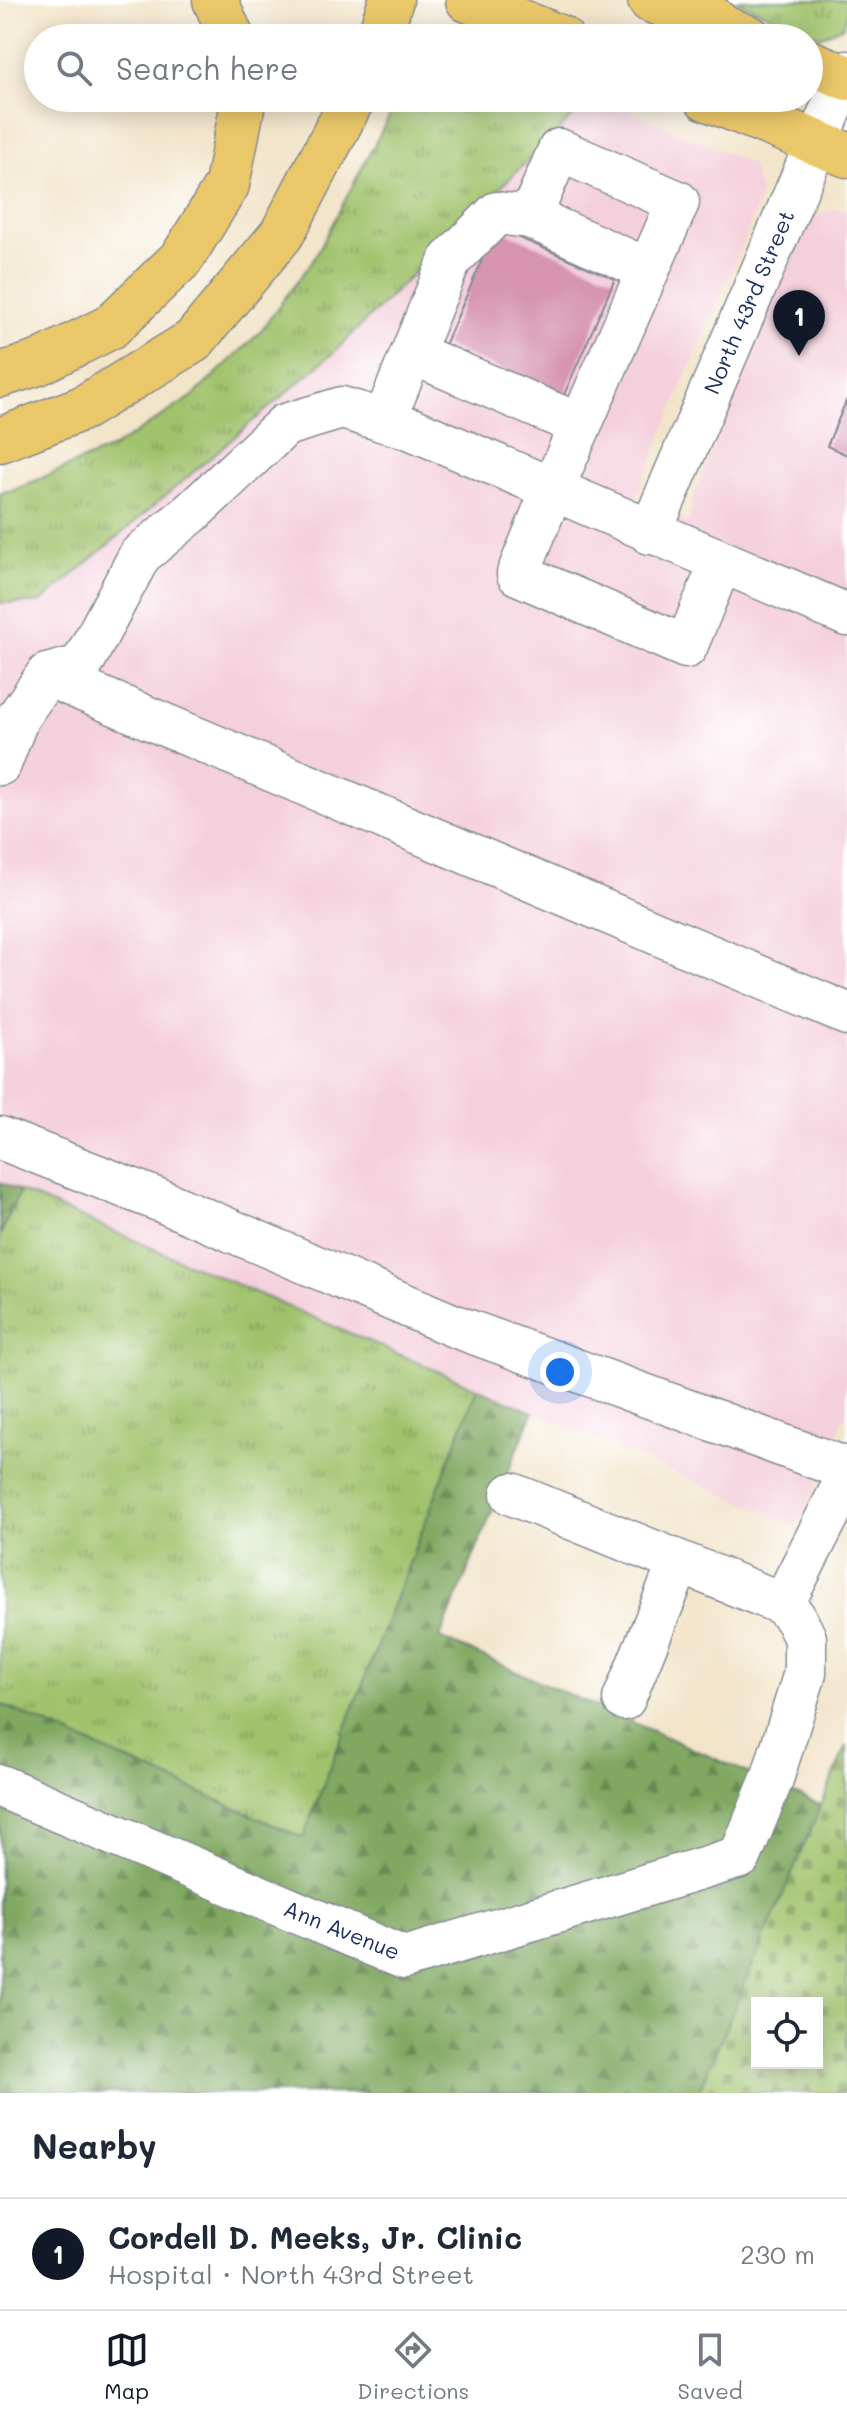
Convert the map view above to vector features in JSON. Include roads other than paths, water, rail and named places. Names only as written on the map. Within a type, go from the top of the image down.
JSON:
[{"type":"main road","points":[[215,0],[226,24]]},
{"type":"main road","points":[[383,24],[391,0]]},
{"type":"main road","points":[[468,0],[527,24]]},
{"type":"main road","points":[[650,0],[722,22]]},
{"type":"main road","points":[[0,375],[38,363],[110,327],[182,258],[227,185],[241,112]]},
{"type":"main road","points":[[0,440],[83,408],[193,341],[282,234],[346,112]]},
{"type":"main road","points":[[741,112],[832,149]]},
{"type":"street","name":"North 43rd Street","points":[[650,533],[832,149],[837,72]]},
{"type":"street","points":[[530,217],[559,150],[678,202],[518,574],[686,647],[721,562]]},
{"type":"street","points":[[384,421],[450,260],[497,213],[530,217],[647,269]]},
{"type":"street","points":[[412,353],[580,425]]},
{"type":"street","points":[[0,764],[18,717],[47,675],[81,666],[140,555],[191,513],[285,425],[342,408],[412,429],[847,615]]},
{"type":"street","points":[[47,675],[847,1014]]},
{"type":"street","points":[[0,1138],[164,1202],[452,1325],[847,1469]]},
{"type":"street","points":[[512,1494],[783,1604],[847,1478]]},
{"type":"street","points":[[624,1699],[679,1563]]},
{"type":"street","name":"Ann Avenue","points":[[0,1786],[404,1958],[740,1857],[772,1779],[805,1673],[805,1638],[795,1618],[783,1604]]},
{"type":"place","name":"Cordell D. Meeks, Jr. Clinic","points":[[799,356]]}]
